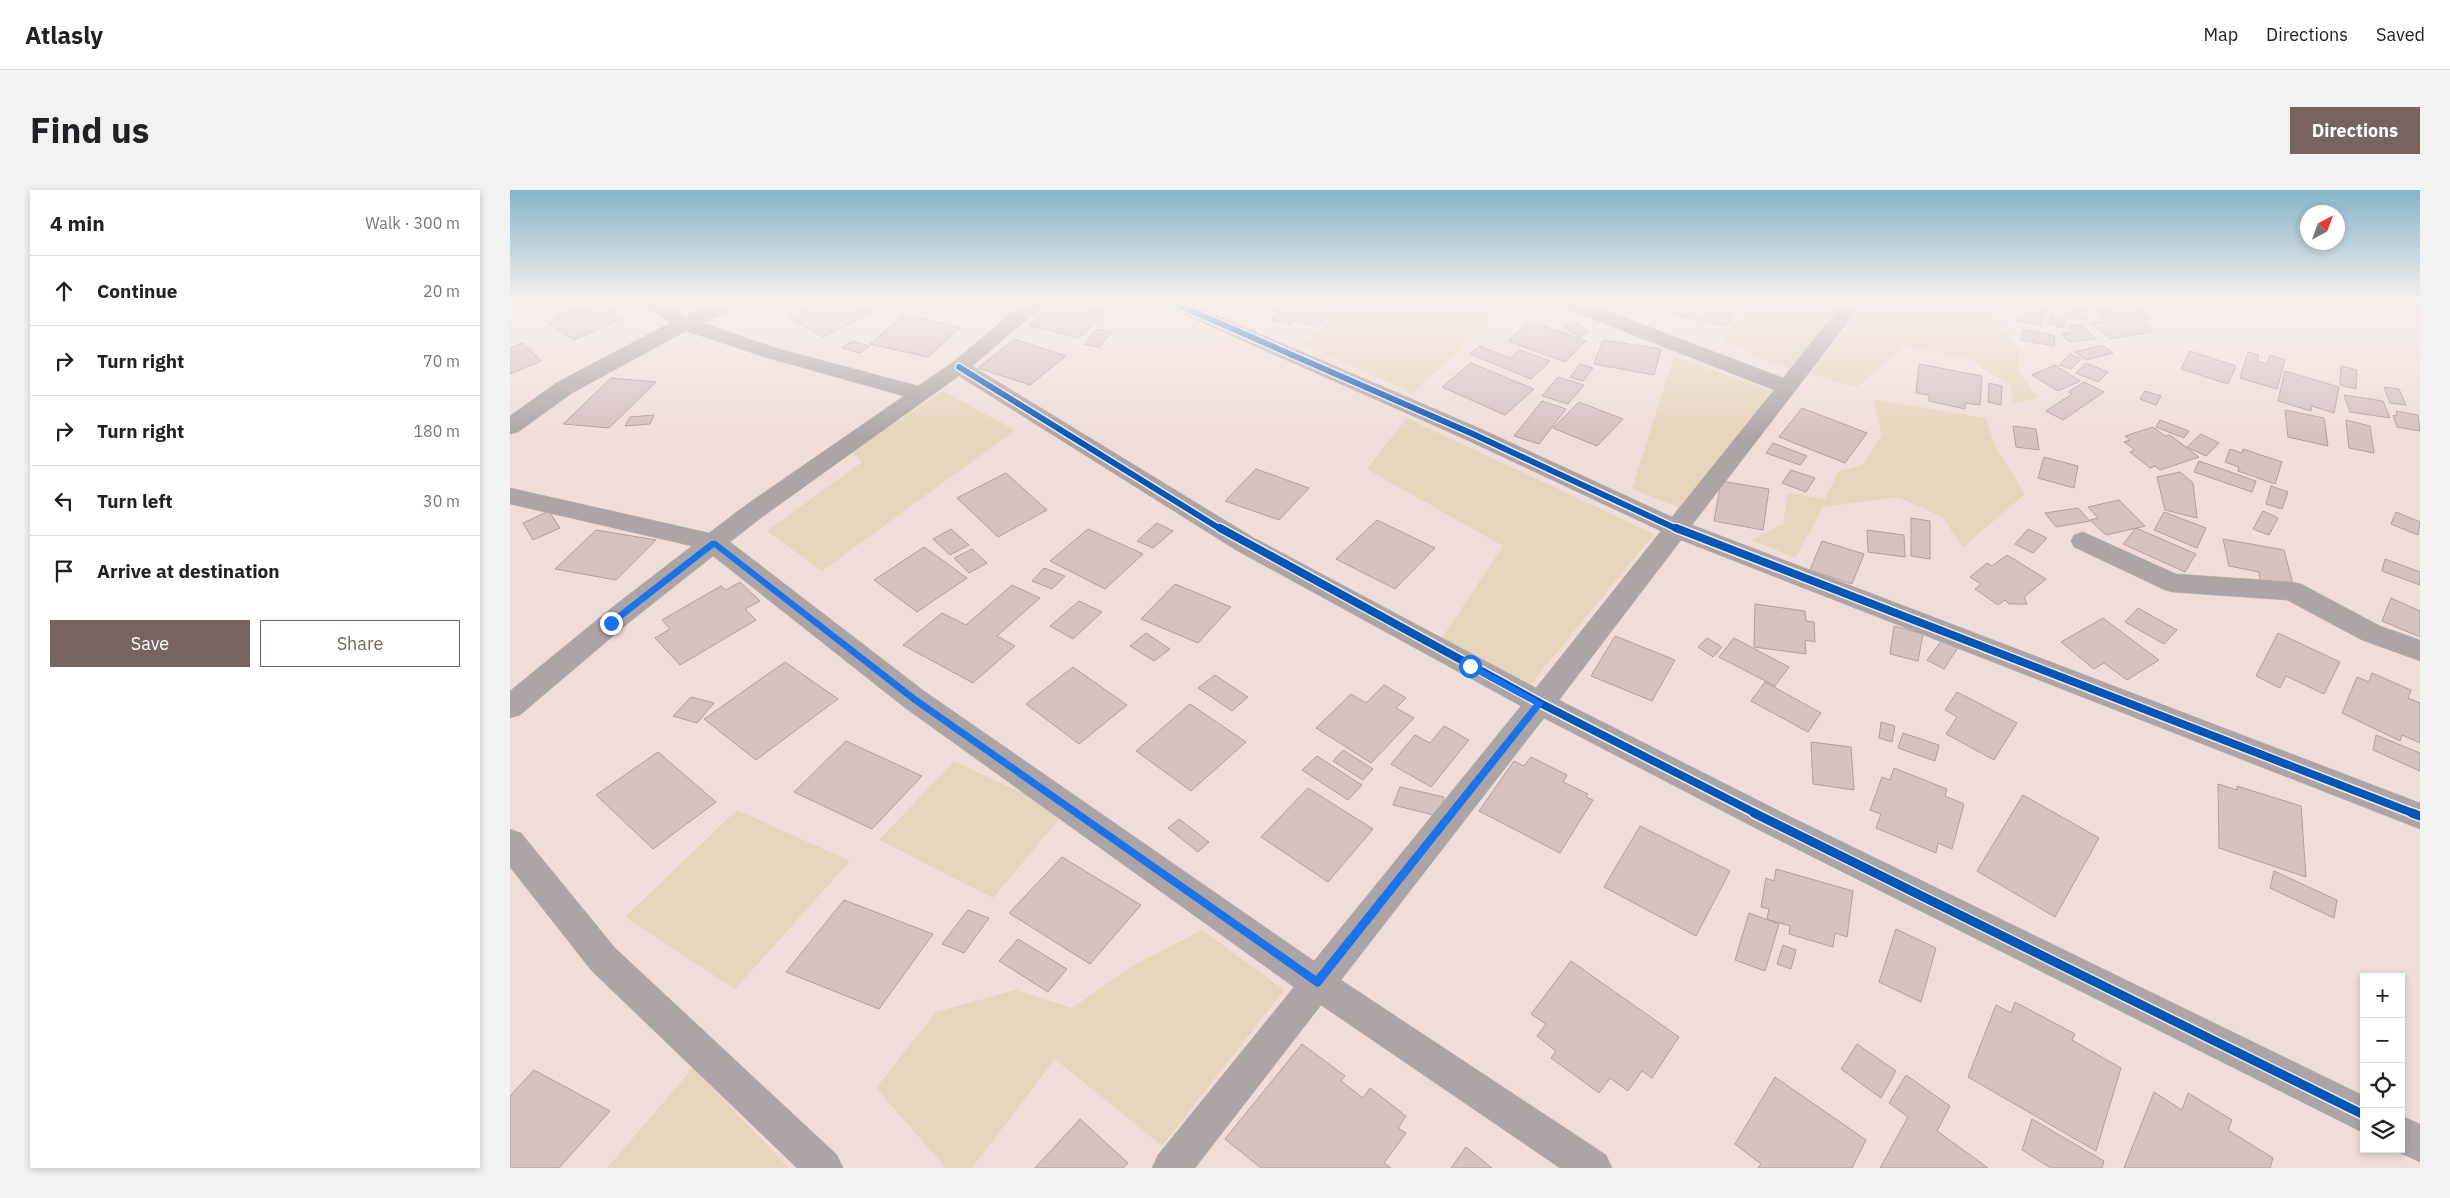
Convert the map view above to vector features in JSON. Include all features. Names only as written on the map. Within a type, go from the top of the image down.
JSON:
[{"type":"street","points":[[510,428],[564,388],[642,347]]},
{"type":"street","points":[[753,347],[919,393]]},
{"type":"street","points":[[510,707],[623,613],[762,505],[919,393],[959,367],[983,347]]},
{"type":"street","points":[[1275,347],[1464,430],[1675,528],[2420,816]]},
{"type":"street","points":[[1683,347],[1786,387]]},
{"type":"street","points":[[1171,1168],[1540,703],[1818,347]]},
{"type":"street","points":[[959,367],[1245,544],[1540,703],[1780,826],[2360,1113]]},
{"type":"street","points":[[510,496],[714,543],[914,699],[1317,983],[1593,1168]]},
{"type":"street","points":[[2083,541],[2172,583],[2292,591],[2371,633],[2420,651]]},
{"type":"street","points":[[510,843],[603,959],[824,1168]]},
{"type":"street","points":[[2405,1136],[2420,1143]]},
{"type":"shaded area","points":[[1306,347],[1463,347],[1413,393]]},
{"type":"shaded area","points":[[1737,347],[1808,347],[1791,370]]},
{"type":"shaded area","points":[[1831,347],[1903,347],[1857,387],[1809,374]]},
{"type":"shaded area","points":[[1908,347],[2017,347],[2019,350],[2019,370],[2037,398],[2013,404],[2011,384],[1987,372],[1970,358]]},
{"type":"shaded area","points":[[1674,356],[1772,391],[1681,508],[1632,489]]},
{"type":"shaded area","points":[[943,391],[1015,430],[822,571],[767,531],[862,462],[851,451]]},
{"type":"shaded area","points":[[1873,399],[1986,418],[1995,446],[2025,494],[1963,547],[1942,517],[1899,497],[1823,507],[1795,558],[1751,540],[1783,524],[1788,493],[1825,499],[1839,471],[1862,465],[1882,436]]},
{"type":"shaded area","points":[[1407,418],[1654,534],[1531,684],[1440,641],[1503,546],[1367,469]]},
{"type":"shaded area","points":[[954,761],[1064,813],[993,898],[879,840]]},
{"type":"shaded area","points":[[737,810],[850,861],[735,989],[625,917]]},
{"type":"shaded area","points":[[1202,930],[1284,990],[1162,1146],[1055,1059],[972,1168],[946,1168],[876,1088],[936,1012],[1015,990],[1072,1008],[1134,965]]},
{"type":"shaded area","points":[[693,1068],[789,1168],[607,1168]]},
{"type":"building","points":[[527,347],[541,361],[510,374],[510,348]]},
{"type":"building","points":[[844,347],[869,347],[860,353],[842,348]]},
{"type":"building","points":[[882,347],[939,347],[928,357]]},
{"type":"building","points":[[1005,347],[1038,347],[1066,356],[1030,385],[978,368]]},
{"type":"building","points":[[1481,347],[1510,358],[1519,350],[1550,361],[1531,379],[1470,354]]},
{"type":"building","points":[[1523,347],[1580,347],[1565,362]]},
{"type":"building","points":[[1601,347],[1646,347],[1661,349],[1654,375],[1594,364]]},
{"type":"building","points":[[2096,347],[2104,347],[2113,353],[2086,360],[2075,352]]},
{"type":"building","points":[[2190,351],[2236,366],[2228,384],[2181,369]]},
{"type":"building","points":[[2248,352],[2259,355],[2257,361],[2267,364],[2270,355],[2285,360],[2277,389],[2240,378]]},
{"type":"building","points":[[2070,354],[2081,359],[2071,369],[2059,365]]},
{"type":"building","points":[[1471,363],[1534,389],[1505,415],[1442,387]]},
{"type":"building","points":[[2086,363],[2108,372],[2098,382],[2076,373]]},
{"type":"building","points":[[1580,364],[1593,368],[1583,381],[1570,377]]},
{"type":"building","points":[[1919,364],[1982,376],[1980,405],[1965,403],[1965,409],[1929,401],[1929,395],[1916,393]]},
{"type":"building","points":[[2055,365],[2080,381],[2058,391],[2032,375]]},
{"type":"building","points":[[2341,366],[2357,370],[2356,389],[2340,385]]},
{"type":"building","points":[[2285,371],[2339,387],[2334,413],[2312,406],[2311,411],[2278,401]]},
{"type":"building","points":[[1558,377],[1584,385],[1568,404],[1542,396]]},
{"type":"building","points":[[611,378],[656,382],[609,428],[563,424]]},
{"type":"building","points":[[2084,382],[2104,392],[2063,420],[2046,411],[2072,394],[2068,392]]},
{"type":"building","points":[[1989,383],[2002,386],[2001,405],[1988,402]]},
{"type":"building","points":[[2384,387],[2399,389],[2406,405],[2390,403]]},
{"type":"building","points":[[2145,391],[2161,396],[2156,405],[2140,399]]},
{"type":"building","points":[[2344,395],[2383,401],[2390,418],[2350,412]]},
{"type":"building","points":[[1542,401],[1566,409],[1539,444],[1514,436]]},
{"type":"building","points":[[1579,402],[1623,419],[1597,446],[1553,428]]},
{"type":"building","points":[[1802,408],[1867,433],[1845,463],[1779,437]]},
{"type":"building","points":[[2285,410],[2324,418],[2328,446],[2288,437]]},
{"type":"building","points":[[2396,411],[2418,415],[2420,431],[2397,427],[2393,415],[2397,416]]},
{"type":"building","points":[[654,415],[650,424],[625,426],[630,417]]},
{"type":"building","points":[[2160,420],[2189,431],[2184,438],[2156,427]]},
{"type":"building","points":[[2346,420],[2370,426],[2374,453],[2349,448]]},
{"type":"building","points":[[2013,426],[2036,429],[2039,450],[2016,447]]},
{"type":"building","points":[[2153,427],[2165,436],[2170,435],[2199,457],[2160,470],[2155,466],[2150,468],[2130,452],[2135,450],[2124,442],[2130,440],[2125,436]]},
{"type":"building","points":[[2201,434],[2219,443],[2206,456],[2187,447]]},
{"type":"building","points":[[1773,443],[1807,456],[1800,465],[1766,453]]},
{"type":"building","points":[[2230,449],[2242,453],[2243,449],[2282,462],[2275,484],[2238,471],[2239,467],[2225,462]]},
{"type":"building","points":[[2044,457],[2078,466],[2074,488],[2038,478]]},
{"type":"building","points":[[2199,461],[2256,481],[2252,492],[2194,472]]},
{"type":"building","points":[[1256,469],[1309,488],[1279,520],[1225,501]]},
{"type":"building","points":[[1791,470],[1815,478],[1806,492],[1782,483]]},
{"type":"building","points":[[2180,472],[2193,483],[2197,518],[2165,510],[2157,477]]},
{"type":"building","points":[[1006,473],[1047,510],[998,537],[957,498]]},
{"type":"building","points":[[1721,481],[1769,489],[1763,530],[1714,521]]},
{"type":"building","points":[[2271,486],[2288,492],[2282,509],[2266,504]]},
{"type":"building","points":[[2119,500],[2145,526],[2106,535],[2090,520],[2098,518],[2088,507]]},
{"type":"building","points":[[2078,508],[2090,521],[2056,527],[2045,513]]},
{"type":"building","points":[[549,511],[560,528],[533,540],[523,523]]},
{"type":"building","points":[[2263,511],[2278,518],[2269,535],[2253,529]]},
{"type":"building","points":[[2164,512],[2206,528],[2197,548],[2154,530]]},
{"type":"building","points":[[2396,512],[2420,522],[2418,535],[2391,524]]},
{"type":"building","points":[[1911,518],[1930,521],[1930,559],[1911,556]]},
{"type":"building","points":[[1377,520],[1435,548],[1395,589],[1336,559]]},
{"type":"building","points":[[1157,523],[1173,531],[1153,548],[1137,541]]},
{"type":"building","points":[[2136,528],[2196,554],[2185,572],[2123,544]]},
{"type":"building","points":[[951,529],[969,545],[950,555],[933,539]]},
{"type":"building","points":[[1088,529],[1143,554],[1105,589],[1050,561]]},
{"type":"building","points":[[2028,529],[2047,538],[2033,553],[2015,544]]},
{"type":"building","points":[[596,530],[656,540],[616,580],[555,569]]},
{"type":"building","points":[[1867,530],[1904,535],[1905,557],[1868,552]]},
{"type":"building","points":[[2223,539],[2284,550],[2294,588],[2260,581],[2259,572],[2229,566]]},
{"type":"building","points":[[1822,541],[1864,554],[1852,584],[1810,570]]},
{"type":"building","points":[[924,547],[967,578],[917,612],[874,580]]},
{"type":"building","points":[[972,549],[987,563],[969,573],[954,558]]},
{"type":"building","points":[[2007,555],[2046,579],[2024,597],[2027,604],[2009,604],[2005,600],[1998,605],[1975,589],[1981,584],[1970,577],[1987,563],[1992,566]]},
{"type":"building","points":[[2385,559],[2420,572],[2420,585],[2382,571]]},
{"type":"building","points":[[1044,568],[1065,576],[1052,589],[1032,581]]},
{"type":"building","points":[[740,582],[760,601],[745,609],[756,620],[680,665],[655,638],[670,629],[662,620],[721,586],[726,590]]},
{"type":"building","points":[[1175,584],[1231,607],[1198,643],[1141,619]]},
{"type":"building","points":[[1012,585],[1040,598],[997,636],[1015,646],[973,683],[903,645],[942,613],[966,625]]},
{"type":"building","points":[[2391,598],[2420,611],[2420,637],[2382,621]]},
{"type":"building","points":[[1079,601],[1102,612],[1073,639],[1050,626]]},
{"type":"building","points":[[1755,604],[1805,611],[1806,621],[1814,622],[1815,642],[1805,640],[1806,654],[1754,647]]},
{"type":"building","points":[[2138,608],[2177,630],[2164,644],[2125,622]]},
{"type":"building","points":[[2103,618],[2159,660],[2127,680],[2104,663],[2094,669],[2061,642]]},
{"type":"building","points":[[1894,626],[1923,634],[1918,661],[1890,654]]},
{"type":"building","points":[[1146,633],[1170,649],[1154,661],[1130,646]]},
{"type":"building","points":[[2278,633],[2340,662],[2324,694],[2286,676],[2280,688],[2256,676]]},
{"type":"building","points":[[1615,636],[1675,660],[1652,701],[1591,676]]},
{"type":"building","points":[[1707,638],[1722,647],[1713,657],[1698,647]]},
{"type":"building","points":[[1734,638],[1789,667],[1775,686],[1719,657]]},
{"type":"building","points":[[1943,639],[1959,646],[1944,669],[1927,660]]},
{"type":"building","points":[[785,662],[838,699],[756,760],[704,719]]},
{"type":"building","points":[[1073,667],[1127,705],[1079,744],[1026,704]]},
{"type":"building","points":[[2372,673],[2411,690],[2408,698],[2420,703],[2420,743],[2402,735],[2400,741],[2342,713],[2357,677],[2369,682]]},
{"type":"building","points":[[1215,675],[1248,697],[1232,711],[1198,688]]},
{"type":"building","points":[[1765,682],[1821,713],[1808,732],[1751,701]]},
{"type":"building","points":[[1384,685],[1406,698],[1396,708],[1414,718],[1371,763],[1316,728],[1351,694],[1366,703]]},
{"type":"building","points":[[1957,692],[2017,723],[1994,760],[1946,734],[1957,717],[1945,710]]},
{"type":"building","points":[[691,697],[714,703],[697,723],[673,716]]},
{"type":"building","points":[[1190,704],[1246,742],[1191,791],[1136,751]]},
{"type":"building","points":[[1881,722],[1895,726],[1892,742],[1879,738]]},
{"type":"building","points":[[1444,726],[1469,740],[1431,787],[1391,764],[1415,735],[1430,743]]},
{"type":"building","points":[[1903,733],[1939,745],[1935,761],[1898,748]]},
{"type":"building","points":[[2376,735],[2420,753],[2420,771],[2373,750]]},
{"type":"building","points":[[846,741],[922,776],[872,829],[794,792]]},
{"type":"building","points":[[1811,742],[1851,747],[1854,790],[1813,784]]},
{"type":"building","points":[[1343,750],[1373,769],[1363,780],[1333,761]]},
{"type":"building","points":[[658,752],[716,802],[653,849],[596,795]]},
{"type":"building","points":[[1317,756],[1362,785],[1348,800],[1302,770]]},
{"type":"building","points":[[1531,757],[1567,775],[1563,782],[1588,794],[1586,797],[1593,800],[1560,853],[1479,811],[1514,761],[1524,766]]},
{"type":"building","points":[[1894,768],[1947,789],[1945,796],[1964,804],[1952,849],[1938,843],[1936,853],[1876,828],[1881,814],[1870,810],[1882,777],[1890,780]]},
{"type":"building","points":[[2218,784],[2237,790],[2237,786],[2301,806],[2306,877],[2219,848]]},
{"type":"building","points":[[1400,787],[1444,797],[1438,816],[1393,805]]},
{"type":"building","points":[[1308,788],[1373,829],[1328,882],[1261,837]]},
{"type":"building","points":[[2023,795],[2099,838],[2055,917],[1977,871]]},
{"type":"building","points":[[1179,819],[1209,842],[1198,852],[1168,828]]},
{"type":"building","points":[[1640,826],[1730,871],[1696,936],[1604,887]]},
{"type":"building","points":[[1062,857],[1141,905],[1090,964],[1009,913]]},
{"type":"building","points":[[1776,869],[1853,891],[1847,937],[1835,933],[1833,947],[1789,934],[1790,926],[1767,919],[1769,909],[1761,907],[1766,878],[1774,881]]},
{"type":"building","points":[[2274,871],[2337,900],[2334,918],[2270,888]]},
{"type":"building","points":[[844,900],[933,934],[879,1009],[786,972]]},
{"type":"building","points":[[968,910],[989,918],[964,953],[942,944]]},
{"type":"building","points":[[1749,913],[1779,924],[1765,971],[1735,960]]},
{"type":"building","points":[[1896,929],[1936,948],[1921,1002],[1879,982]]},
{"type":"building","points":[[1018,939],[1067,969],[1048,992],[999,961]]},
{"type":"building","points":[[1783,945],[1796,950],[1791,969],[1777,964]]},
{"type":"building","points":[[1571,961],[1679,1037],[1652,1078],[1642,1071],[1628,1091],[1610,1078],[1599,1093],[1551,1058],[1556,1051],[1537,1036],[1546,1024],[1531,1014]]},
{"type":"building","points":[[2015,1002],[2075,1034],[2072,1040],[2121,1068],[2096,1151],[1968,1077],[1996,1005],[2011,1013]]},
{"type":"building","points":[[1302,1044],[1345,1076],[1341,1081],[1363,1098],[1370,1088],[1406,1116],[1398,1128],[1406,1133],[1384,1163],[1391,1168],[1261,1168],[1225,1139]]},
{"type":"building","points":[[1857,1044],[1896,1071],[1881,1098],[1841,1069]]},
{"type":"building","points":[[534,1070],[610,1111],[559,1168],[510,1168],[510,1096]]},
{"type":"building","points":[[1906,1075],[1950,1106],[1937,1131],[1988,1168],[1880,1168],[1908,1117],[1889,1103]]},
{"type":"building","points":[[1775,1077],[1866,1140],[1852,1168],[1758,1168],[1761,1164],[1735,1144]]},
{"type":"building","points":[[2154,1092],[2182,1110],[2188,1093],[2232,1120],[2228,1130],[2273,1158],[2270,1168],[2124,1168]]},
{"type":"building","points":[[1080,1119],[1128,1163],[1123,1168],[1035,1168]]},
{"type":"building","points":[[2032,1119],[2104,1161],[2102,1168],[2051,1168],[2022,1150]]},
{"type":"building","points":[[1466,1147],[1492,1168],[1451,1168]]},
{"type":"cycle path","points":[[1273,347],[1473,434],[1675,528],[2420,816]]},
{"type":"cycle path","points":[[959,367],[1245,544],[1540,703],[1780,826],[2360,1113]]},
{"type":"route","points":[[611,623],[714,543],[914,699],[1317,983],[1540,703],[1470,666]]}]
